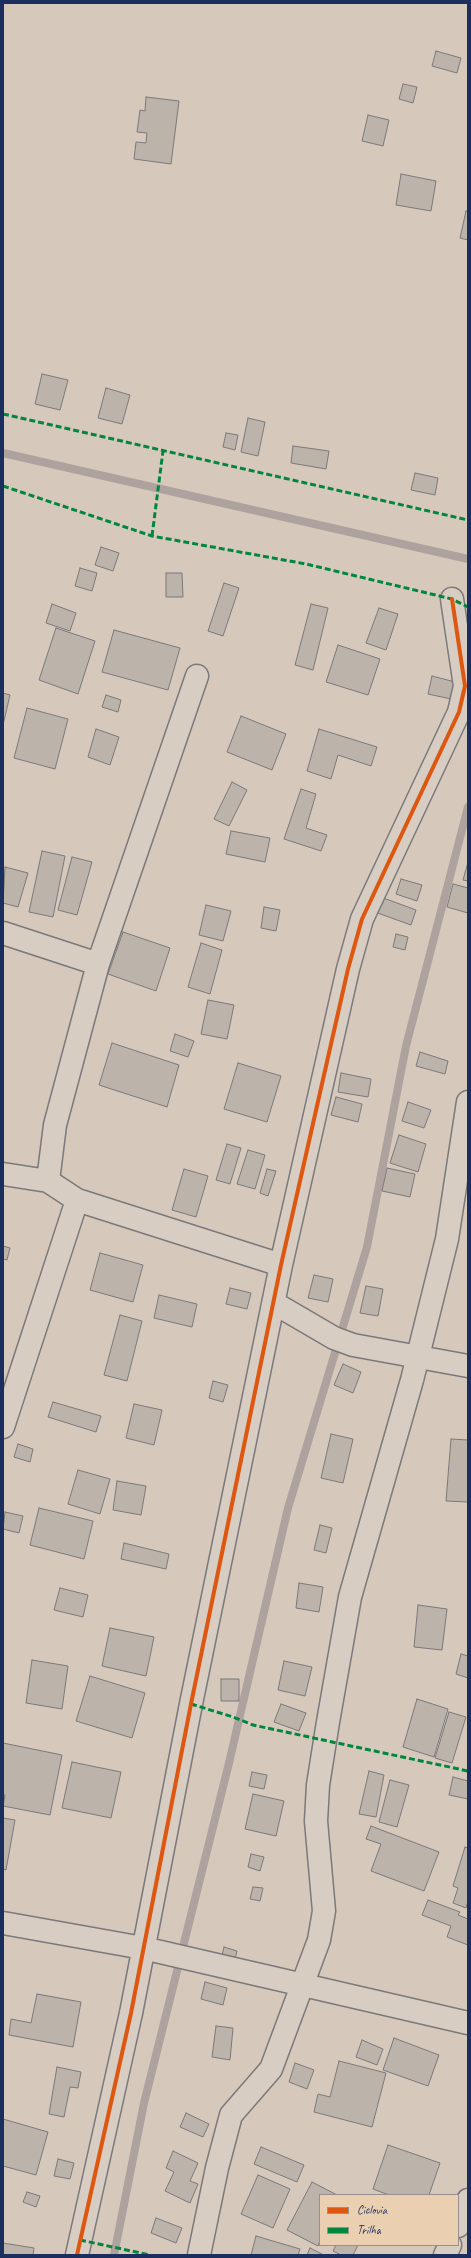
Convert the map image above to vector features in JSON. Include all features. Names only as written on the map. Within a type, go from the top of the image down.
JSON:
[{"type":"street","points":[[77,2255],[143,1948],[189,1712],[281,1265],[348,969],[362,919],[459,712],[465,686],[452,599]]},
{"type":"street","points":[[48,1181],[55,1125],[98,964],[197,676]]},
{"type":"street","points":[[3,933],[98,964]]},
{"type":"street","points":[[199,2255],[217,2168],[231,2115],[271,2069],[319,1940],[324,1911],[316,1821],[318,1785],[350,1597],[417,1358],[447,1239],[468,1102]]},
{"type":"street","points":[[3,1174],[48,1181],[77,1200],[281,1265]]},
{"type":"street","points":[[3,1427],[77,1200]]},
{"type":"street","points":[[274,1303],[343,1341],[417,1358],[468,1366]]},
{"type":"street","points":[[3,1923],[143,1948],[468,2022]]},
{"type":"street","points":[[459,2223],[468,2200]]},
{"type":"building","points":[[436,51],[461,58],[457,73],[432,66]]},
{"type":"building","points":[[403,84],[417,87],[413,103],[399,99]]},
{"type":"building","points":[[146,97],[179,101],[171,164],[134,159],[136,142],[146,143],[147,133],[137,132],[140,110],[145,111]]},
{"type":"building","points":[[368,115],[389,120],[383,146],[362,141]]},
{"type":"building","points":[[401,174],[436,181],[431,211],[396,205]]},
{"type":"building","points":[[466,211],[468,211],[468,240],[460,238]]},
{"type":"building","points":[[42,374],[68,380],[60,410],[35,404]]},
{"type":"building","points":[[106,388],[130,395],[122,424],[98,418]]},
{"type":"building","points":[[248,418],[265,422],[258,456],[241,452]]},
{"type":"building","points":[[226,433],[238,435],[235,450],[223,447]]},
{"type":"building","points":[[293,446],[329,451],[326,469],[291,463]]},
{"type":"building","points":[[415,473],[438,478],[435,495],[411,490]]},
{"type":"building","points":[[101,547],[119,553],[113,571],[95,565]]},
{"type":"building","points":[[80,568],[97,573],[92,591],[75,586]]},
{"type":"building","points":[[166,573],[182,573],[183,597],[166,597]]},
{"type":"building","points":[[224,583],[239,588],[223,636],[208,631]]},
{"type":"building","points":[[52,604],[76,613],[70,631],[46,623]]},
{"type":"building","points":[[311,604],[328,608],[313,670],[295,665]]},
{"type":"building","points":[[379,608],[398,614],[386,650],[366,643]]},
{"type":"building","points":[[56,628],[95,641],[78,694],[39,680]]},
{"type":"building","points":[[114,630],[180,648],[168,690],[102,672]]},
{"type":"building","points":[[338,645],[380,659],[368,695],[326,682]]},
{"type":"building","points":[[432,676],[455,682],[451,699],[428,694]]},
{"type":"building","points":[[3,693],[10,695],[3,725]]},
{"type":"building","points":[[106,695],[121,700],[118,712],[102,707]]},
{"type":"building","points":[[27,708],[68,719],[55,769],[14,758]]},
{"type":"building","points":[[241,716],[286,734],[272,770],[227,752]]},
{"type":"building","points":[[96,729],[119,737],[110,765],[88,757]]},
{"type":"building","points":[[319,729],[377,747],[371,766],[338,755],[331,779],[307,771]]},
{"type":"building","points":[[232,782],[247,790],[229,826],[214,819]]},
{"type":"building","points":[[301,789],[316,794],[306,828],[327,835],[321,851],[284,839]]},
{"type":"building","points":[[231,831],[270,838],[265,862],[226,854]]},
{"type":"building","points":[[42,851],[65,856],[53,917],[29,912]]},
{"type":"building","points":[[72,857],[92,862],[77,915],[58,910]]},
{"type":"building","points":[[468,862],[468,881],[463,880]]},
{"type":"building","points":[[5,867],[28,873],[18,907],[3,903]]},
{"type":"building","points":[[401,879],[422,885],[417,901],[396,894]]},
{"type":"building","points":[[453,884],[468,888],[468,913],[447,907]]},
{"type":"building","points":[[378,896],[416,910],[411,925],[372,911]]},
{"type":"building","points":[[206,905],[231,911],[223,941],[199,935]]},
{"type":"building","points":[[264,907],[280,910],[276,931],[261,928]]},
{"type":"building","points":[[123,932],[170,948],[156,991],[108,974]]},
{"type":"building","points":[[396,934],[408,937],[405,950],[393,947]]},
{"type":"building","points":[[201,943],[222,950],[210,994],[188,987]]},
{"type":"building","points":[[208,1000],[234,1005],[227,1039],[201,1034]]},
{"type":"building","points":[[175,1034],[194,1041],[188,1057],[170,1051]]},
{"type":"building","points":[[112,1043],[179,1065],[167,1107],[99,1085]]},
{"type":"building","points":[[420,1052],[448,1061],[445,1074],[416,1066]]},
{"type":"building","points":[[238,1063],[281,1076],[267,1122],[224,1109]]},
{"type":"building","points":[[341,1073],[371,1079],[368,1097],[338,1092]]},
{"type":"building","points":[[336,1097],[362,1104],[358,1122],[331,1115]]},
{"type":"building","points":[[408,1102],[431,1110],[424,1128],[402,1121]]},
{"type":"building","points":[[399,1135],[426,1144],[418,1172],[390,1163]]},
{"type":"building","points":[[227,1144],[241,1148],[230,1184],[216,1180]]},
{"type":"building","points":[[248,1150],[265,1155],[255,1189],[237,1184]]},
{"type":"building","points":[[387,1168],[415,1174],[410,1197],[382,1191]]},
{"type":"building","points":[[184,1169],[208,1176],[196,1217],[172,1210]]},
{"type":"building","points":[[267,1169],[276,1171],[268,1196],[260,1193]]},
{"type":"building","points":[[3,1246],[10,1248],[7,1260],[3,1259]]},
{"type":"building","points":[[100,1253],[143,1265],[133,1302],[90,1290]]},
{"type":"building","points":[[314,1275],[333,1279],[328,1302],[308,1298]]},
{"type":"building","points":[[366,1286],[383,1289],[378,1316],[360,1313]]},
{"type":"building","points":[[230,1288],[251,1293],[247,1309],[226,1304]]},
{"type":"building","points":[[159,1295],[197,1304],[192,1327],[154,1318]]},
{"type":"building","points":[[120,1315],[142,1321],[127,1381],[104,1375]]},
{"type":"building","points":[[343,1364],[361,1372],[353,1393],[334,1385]]},
{"type":"building","points":[[213,1381],[228,1385],[223,1402],[209,1398]]},
{"type":"building","points":[[53,1402],[101,1416],[96,1432],[48,1417]]},
{"type":"building","points":[[134,1404],[162,1410],[154,1445],[126,1438]]},
{"type":"building","points":[[331,1434],[353,1439],[343,1483],[321,1478]]},
{"type":"building","points":[[451,1439],[468,1440],[468,1502],[446,1501]]},
{"type":"building","points":[[18,1444],[33,1449],[30,1462],[14,1457]]},
{"type":"building","points":[[78,1470],[110,1479],[100,1514],[68,1504]]},
{"type":"building","points":[[117,1481],[146,1486],[141,1515],[113,1510]]},
{"type":"building","points":[[39,1508],[93,1521],[84,1559],[30,1545]]},
{"type":"building","points":[[5,1512],[23,1516],[19,1533],[3,1529]]},
{"type":"building","points":[[320,1525],[332,1528],[326,1553],[314,1550]]},
{"type":"building","points":[[124,1543],[169,1554],[166,1569],[121,1559]]},
{"type":"building","points":[[299,1583],[323,1587],[319,1612],[296,1608]]},
{"type":"building","points":[[60,1588],[88,1595],[83,1617],[54,1610]]},
{"type":"building","points":[[418,1605],[447,1609],[442,1650],[414,1647]]},
{"type":"building","points":[[110,1628],[154,1637],[146,1676],[102,1666]]},
{"type":"building","points":[[461,1654],[468,1656],[468,1678],[456,1674]]},
{"type":"building","points":[[32,1660],[68,1666],[62,1709],[26,1703]]},
{"type":"building","points":[[284,1661],[312,1667],[305,1696],[278,1690]]},
{"type":"building","points":[[90,1676],[145,1693],[132,1738],[76,1721]]},
{"type":"building","points":[[221,1679],[239,1679],[239,1701],[221,1701]]},
{"type":"building","points":[[417,1699],[448,1709],[434,1757],[403,1747]]},
{"type":"building","points":[[281,1704],[306,1713],[299,1731],[274,1722]]},
{"type":"building","points":[[449,1712],[466,1717],[452,1763],[435,1758]]},
{"type":"building","points":[[3,1743],[62,1755],[50,1815],[3,1806],[5,1795],[3,1794]]},
{"type":"building","points":[[72,1762],[121,1772],[111,1818],[62,1808]]},
{"type":"building","points":[[369,1771],[384,1775],[376,1817],[359,1814]]},
{"type":"building","points":[[252,1772],[267,1775],[264,1789],[249,1786]]},
{"type":"building","points":[[453,1777],[468,1781],[468,1799],[449,1795]]},
{"type":"building","points":[[390,1780],[409,1785],[397,1827],[379,1822]]},
{"type":"building","points":[[253,1794],[284,1801],[276,1836],[245,1829]]},
{"type":"building","points":[[3,1818],[15,1820],[6,1870],[3,1869]]},
{"type":"building","points":[[371,1826],[439,1852],[424,1891],[371,1871],[381,1844],[366,1839]]},
{"type":"building","points":[[465,1847],[468,1848],[468,1901],[466,1908],[453,1903],[458,1888],[453,1886]]},
{"type":"building","points":[[251,1854],[264,1857],[260,1871],[248,1867]]},
{"type":"building","points":[[253,1887],[263,1888],[260,1901],[250,1899]]},
{"type":"building","points":[[428,1900],[460,1912],[458,1915],[468,1919],[468,1945],[447,1937],[451,1926],[422,1915]]},
{"type":"building","points":[[224,1947],[237,1951],[234,1963],[221,1960]]},
{"type":"building","points":[[205,1982],[227,1988],[223,2005],[201,1999]]},
{"type":"building","points":[[37,1994],[81,2002],[73,2047],[9,2035],[11,2019],[31,2023]]},
{"type":"building","points":[[216,2026],[233,2028],[230,2060],[212,2057]]},
{"type":"building","points":[[394,2038],[439,2055],[428,2086],[383,2070]]},
{"type":"building","points":[[362,2040],[383,2049],[377,2065],[356,2057]]},
{"type":"building","points":[[339,2061],[386,2073],[372,2127],[314,2112],[318,2094],[330,2097]]},
{"type":"building","points":[[295,2063],[314,2070],[307,2089],[289,2082]]},
{"type":"building","points":[[57,2067],[81,2072],[78,2088],[70,2087],[64,2117],[49,2114]]},
{"type":"building","points":[[186,2113],[209,2124],[203,2137],[180,2127]]},
{"type":"building","points":[[3,2119],[48,2132],[36,2175],[3,2166]]},
{"type":"building","points":[[388,2145],[440,2163],[429,2194],[386,2194],[373,2189]]},
{"type":"building","points":[[261,2147],[304,2165],[297,2182],[254,2164]]},
{"type":"building","points":[[173,2151],[198,2163],[190,2181],[198,2184],[190,2203],[165,2191],[174,2172],[166,2168]]},
{"type":"building","points":[[58,2159],[74,2163],[70,2179],[54,2176]]},
{"type":"building","points":[[258,2175],[290,2189],[273,2228],[241,2214]]},
{"type":"building","points":[[312,2182],[335,2194],[319,2194],[318,2246],[287,2230]]},
{"type":"building","points":[[27,2192],[40,2196],[36,2207],[23,2202]]},
{"type":"building","points":[[156,2218],[182,2228],[176,2243],[151,2233]]},
{"type":"building","points":[[256,2236],[300,2249],[298,2255],[251,2255]]},
{"type":"building","points":[[3,2243],[34,2248],[33,2255],[3,2255]]},
{"type":"building","points":[[336,2246],[358,2246],[353,2255],[341,2255],[333,2251]]},
{"type":"building","points":[[310,2248],[322,2254],[322,2255],[307,2255]]},
{"type":"waterway","points":[[3,453],[468,559]]},
{"type":"waterway","points":[[114,2255],[144,2103],[229,1763],[288,1508],[367,1247],[406,1046],[468,807]]},
{"type":"marked path","points":[[3,414],[468,520]]},
{"type":"marked path","points":[[152,536],[163,451]]},
{"type":"marked path","points":[[3,486],[152,536],[306,564],[452,599],[468,607]]},
{"type":"marked path","points":[[191,1704],[253,1725],[468,1771]]},
{"type":"marked path","points":[[80,2240],[150,2255]]},
{"type":"cycle path","points":[[77,2255],[131,2013],[191,1704],[281,1265],[348,969],[362,919],[459,712],[465,686],[452,599]]}]
